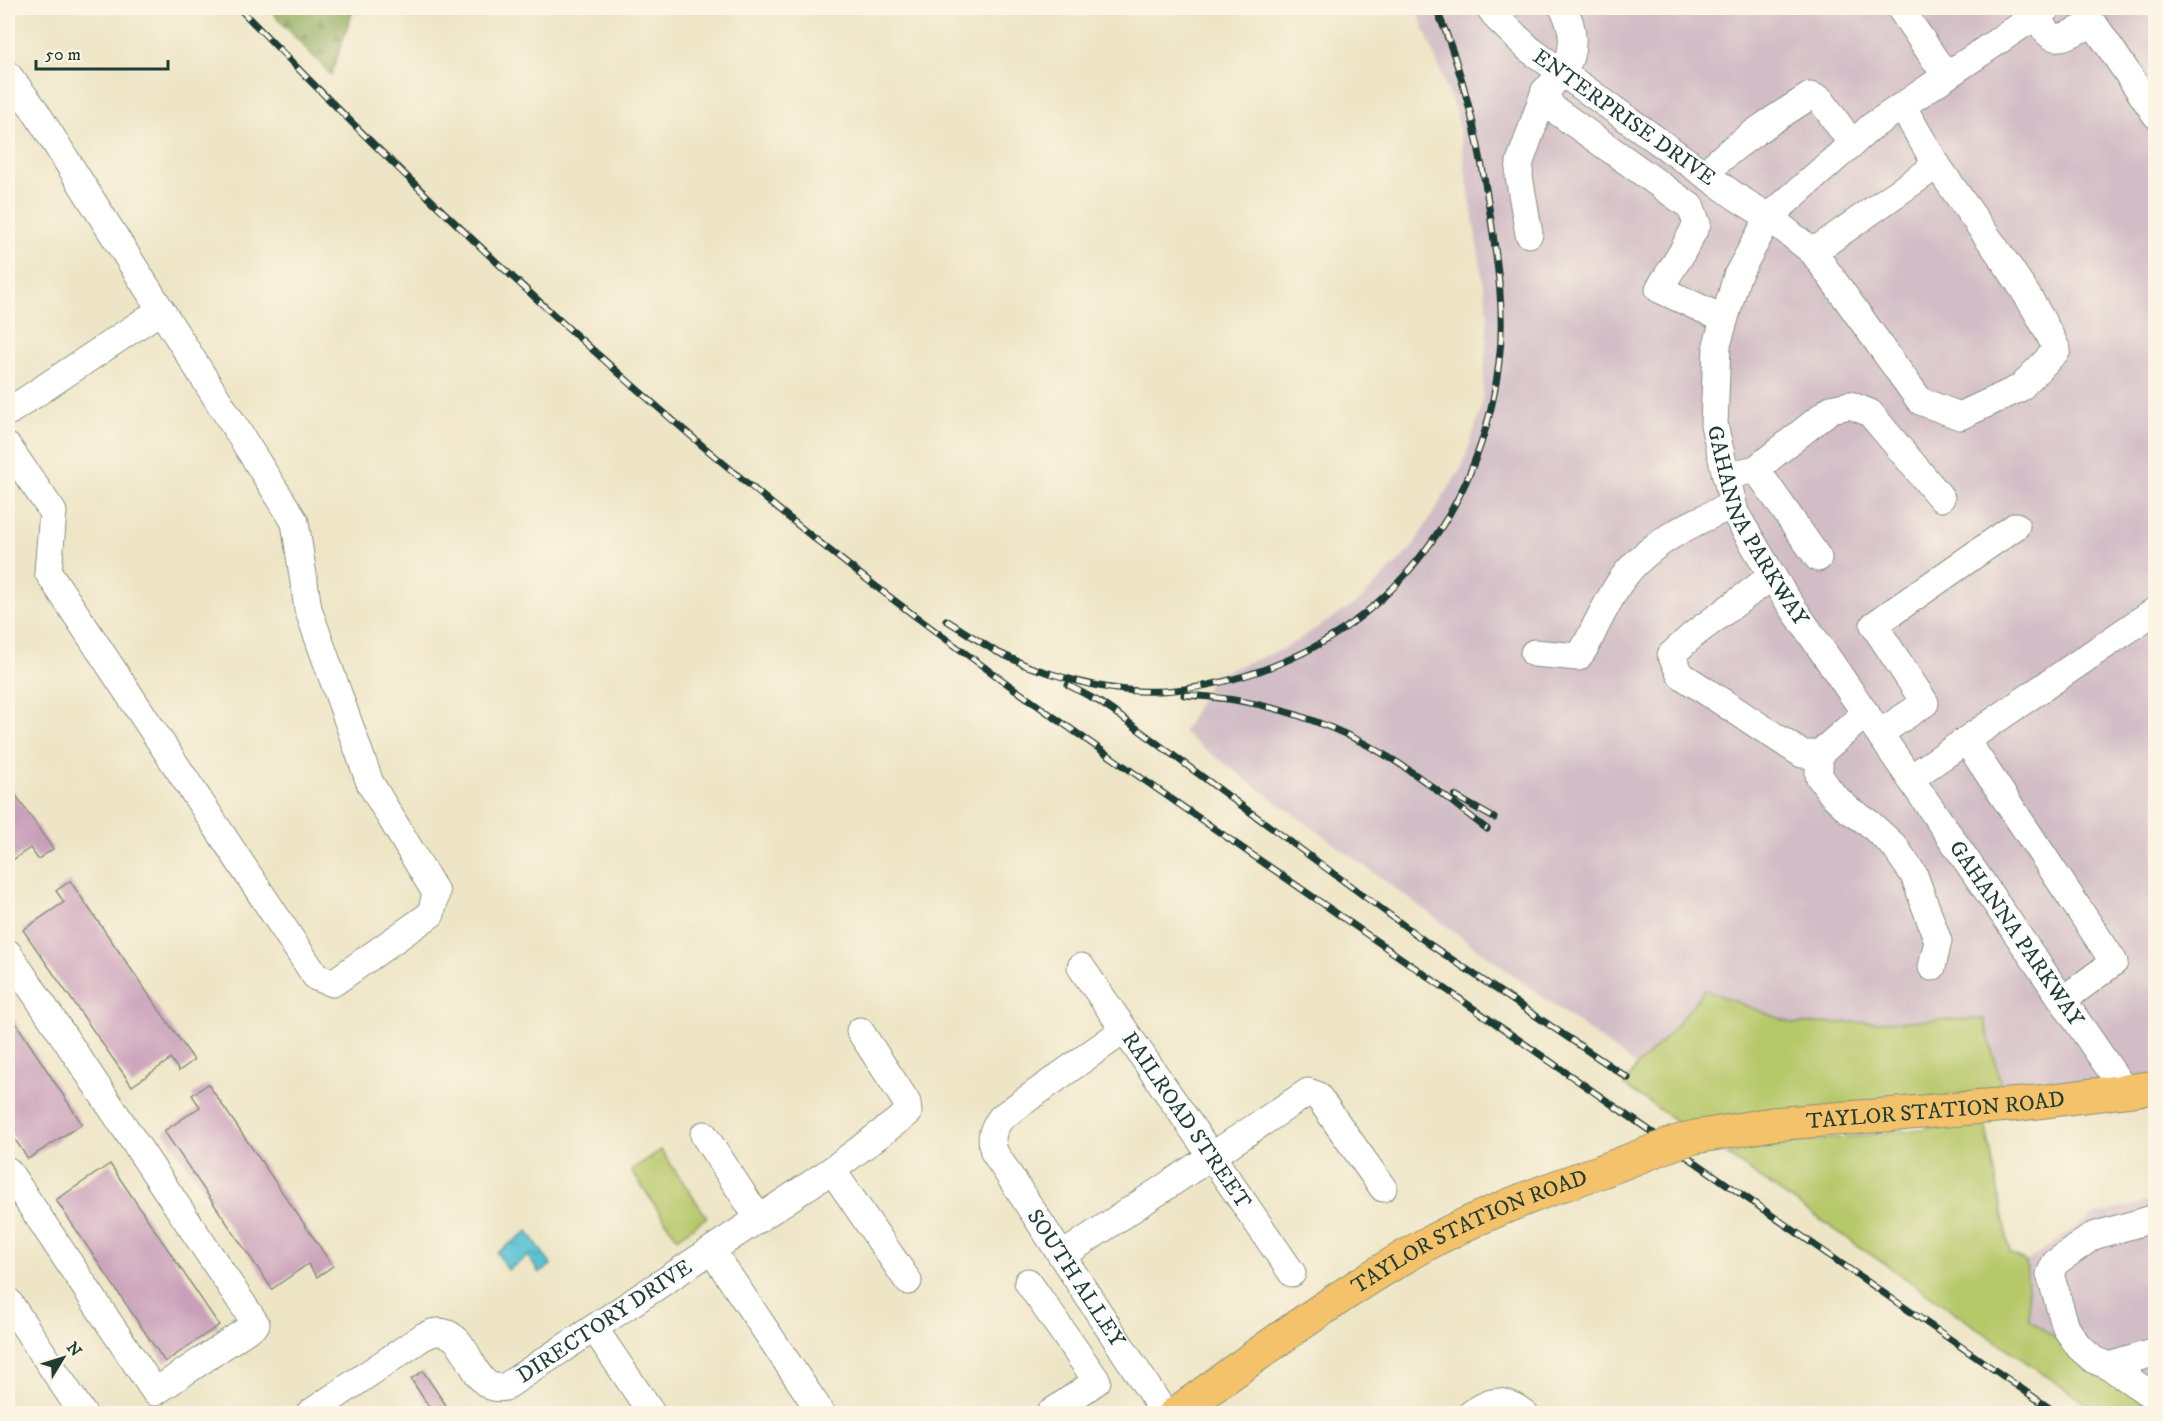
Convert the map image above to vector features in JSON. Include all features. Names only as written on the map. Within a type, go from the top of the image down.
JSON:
[{"type":"main road","name":"TAYLOR STATION ROAD","points":[[1175,1413],[1322,1310],[1427,1244],[1539,1192],[1695,1137],[1772,1124],[2022,1104],[2140,1089]]},
{"type":"street","name":"ENTERPRISE DRIVE","points":[[1490,8],[1529,49],[1554,81],[1705,174],[1769,217],[1813,252],[1920,401],[1960,416],[2020,388],[2057,350],[2036,307],[1937,165]]},
{"type":"street","points":[[1528,234],[1519,176],[1520,162],[1554,81],[1574,45],[1570,18],[1563,8]]},
{"type":"street","points":[[1900,8],[1946,76]]},
{"type":"street","points":[[2031,13],[2049,34],[2055,37],[2088,26],[2096,27],[2156,115]]},
{"type":"street","name":"GAHANNA PARKWAY","points":[[2031,13],[1946,76],[1871,127],[1769,217],[1737,276],[1717,345],[1714,425],[1735,513],[1772,576],[2063,1000],[2140,1089]]},
{"type":"street","points":[[8,75],[34,109],[295,522],[308,609],[370,783],[436,893],[431,914],[333,983],[316,977],[48,572],[53,512],[8,447]]},
{"type":"street","points":[[1554,81],[1551,107],[1691,207],[1697,224],[1659,289],[1724,319]]},
{"type":"street","points":[[1705,174],[1739,142],[1810,96],[1821,100],[1852,144]]},
{"type":"street","points":[[1813,252],[1937,165],[1902,106]]},
{"type":"street","points":[[8,412],[161,310]]},
{"type":"street","points":[[1726,476],[1756,469],[1831,409],[1850,405],[1870,413],[1941,498]]},
{"type":"street","points":[[1756,469],[1818,558]]},
{"type":"street","points":[[1534,653],[1578,657],[1588,645],[1595,627],[1619,584],[1638,560],[1691,523],[1733,505]]},
{"type":"street","points":[[1772,576],[1694,634],[1671,655],[1681,675],[1802,754],[1819,754],[1873,723],[1924,703],[1874,625],[2016,526]]},
{"type":"street","points":[[1911,777],[2153,616]]},
{"type":"street","points":[[1966,740],[2114,962],[2063,1000]]},
{"type":"street","points":[[1819,754],[1819,776],[1832,794],[1894,846],[1914,875],[1938,941],[1932,967]]},
{"type":"street","points":[[8,953],[256,1324],[155,1392],[8,1171]]},
{"type":"street","name":"RAILROAD STREET","points":[[1081,967],[1293,1273]]},
{"type":"street","name":"DIRECTORY DRIVE","points":[[309,1413],[424,1336],[437,1332],[451,1335],[461,1345],[489,1387],[497,1389],[513,1383],[832,1170],[908,1113],[907,1103],[860,1030]]},
{"type":"street","name":"SOUTH ALLEY","points":[[1124,1030],[1002,1117],[994,1127],[991,1139],[994,1152],[1165,1413]]},
{"type":"street","points":[[1063,1255],[1308,1092],[1317,1095],[1333,1115],[1383,1188]]},
{"type":"street","points":[[704,1135],[759,1219]]},
{"type":"street","points":[[832,1170],[908,1281]]},
{"type":"street","points":[[2156,1218],[2093,1236],[2055,1263],[2050,1274],[2067,1328],[2079,1347],[2094,1360],[2109,1366],[2156,1398]]},
{"type":"street","points":[[712,1251],[822,1413]]},
{"type":"street","points":[[1028,1282],[1097,1381],[1049,1413]]},
{"type":"street","points":[[8,1301],[83,1413]]},
{"type":"street","points":[[594,1328],[652,1413]]},
{"type":"street","points":[[2109,1366],[2156,1352]]},
{"type":"street","points":[[1472,1413],[1490,1401],[1511,1404],[1525,1413]]},
{"type":"shaded area","points":[[1416,8],[2155,8],[2155,1125],[2143,1101],[2008,1115],[1983,1019],[1793,1024],[1705,990],[1667,1036],[1637,1066],[1183,733],[1213,676],[1283,649],[1357,603],[1411,549],[1463,465],[1482,405],[1488,314],[1457,115]]},
{"type":"shaded area","points":[[2155,1200],[2155,1410],[2030,1320],[2026,1262],[2094,1215]]},
{"type":"green space","points":[[268,8],[354,8],[331,75]]},
{"type":"green space","points":[[1705,990],[1794,1024],[1984,1019],[2002,1089],[1765,1117],[1692,1132],[1624,1085],[1637,1066],[1667,1036]]},
{"type":"green space","points":[[1985,1122],[2010,1253],[2026,1262],[2030,1320],[2155,1410],[2155,1413],[2100,1413],[1727,1155],[1774,1145]]},
{"type":"green space","points":[[661,1150],[707,1217],[677,1238],[631,1170]]},
{"type":"water","points":[[528,1231],[551,1265],[539,1273],[528,1256],[508,1270],[497,1253]]},
{"type":"building","points":[[8,784],[53,849],[38,859],[30,848],[8,863]]},
{"type":"building","points":[[70,881],[194,1060],[179,1071],[171,1059],[132,1086],[23,930],[64,902],[56,891]]},
{"type":"building","points":[[8,1011],[82,1124],[28,1159],[8,1129]]},
{"type":"building","points":[[208,1084],[333,1266],[317,1277],[308,1264],[272,1289],[164,1131],[200,1107],[192,1095]]},
{"type":"building","points":[[110,1164],[219,1325],[165,1362],[56,1200]]},
{"type":"building","points":[[423,1371],[451,1413],[433,1413],[411,1379]]},
{"type":"railway","points":[[239,8],[375,146],[515,280],[734,472],[870,582],[1123,765],[2058,1414]]},
{"type":"railway","points":[[1024,665],[1094,685],[1138,691],[1192,688],[1244,676],[1296,656],[1342,630],[1383,597],[1419,558],[1449,515],[1472,467],[1489,416],[1499,362],[1501,309],[1494,238],[1476,139],[1463,85],[1436,8]]},
{"type":"railway","points":[[946,620],[995,651],[1030,667]]},
{"type":"railway","points":[[1068,685],[1120,716],[1429,944],[1628,1078]]},
{"type":"railway","points":[[1184,695],[1240,701],[1267,707],[1294,714],[1346,734],[1407,769],[1487,829]]},
{"type":"railway","points":[[1455,796],[1494,818]]}]
